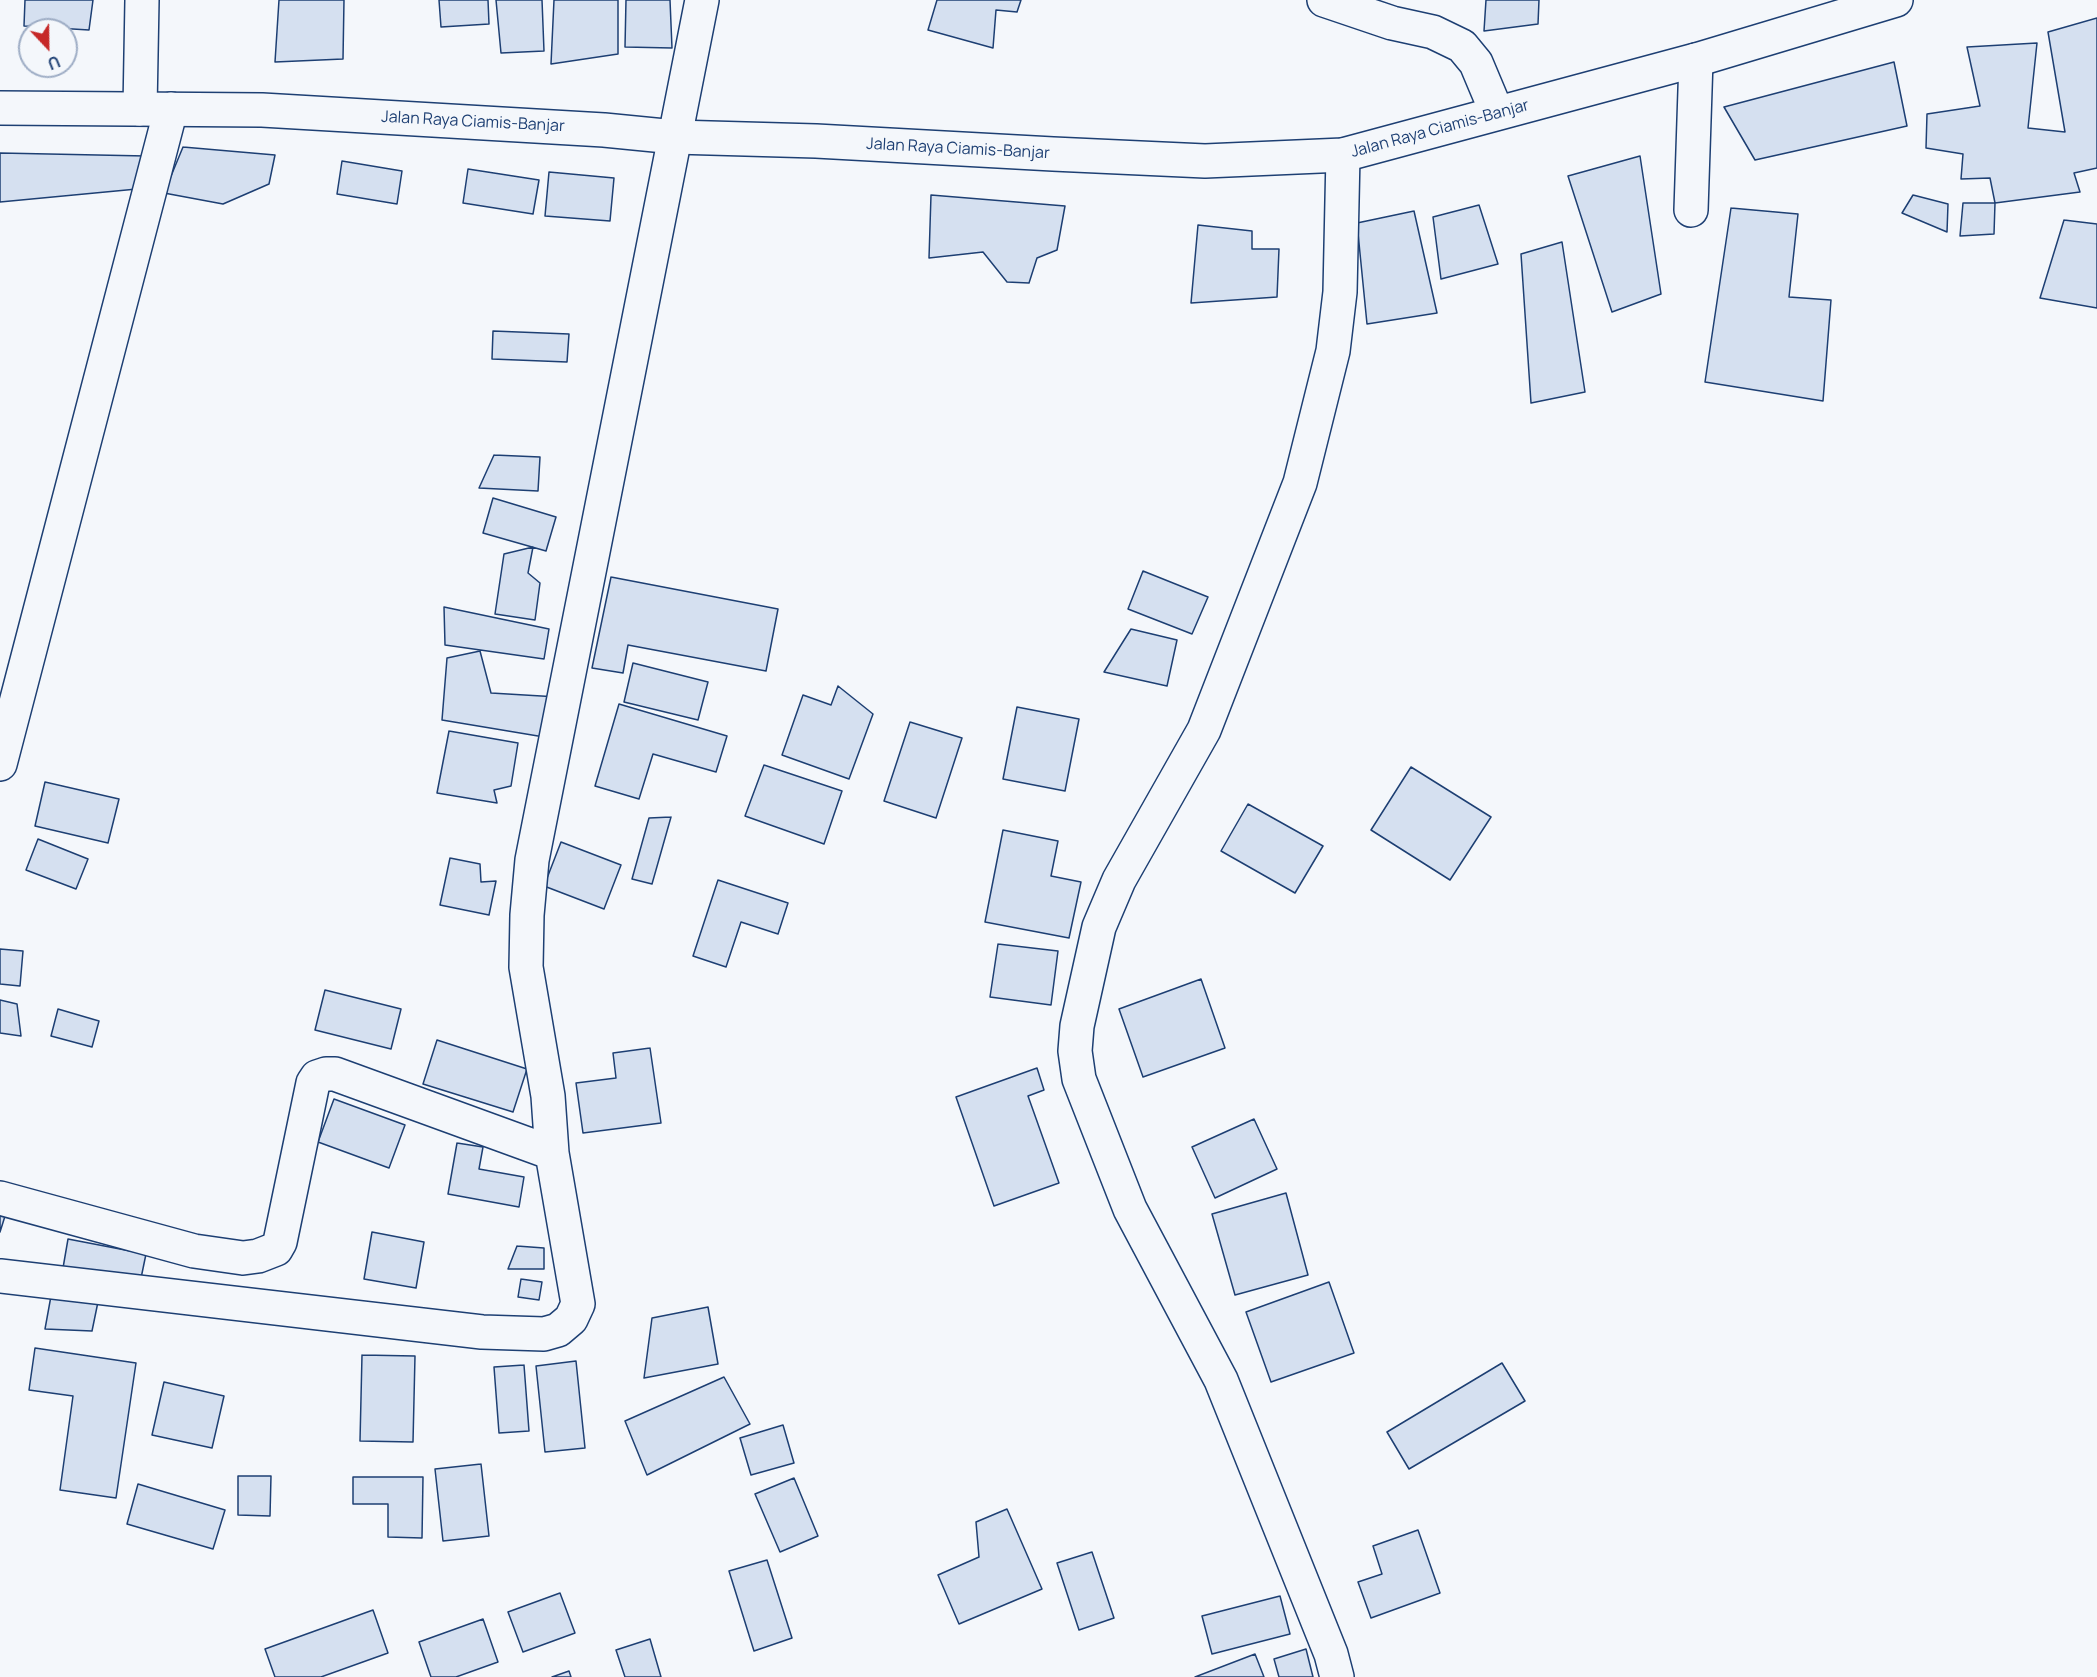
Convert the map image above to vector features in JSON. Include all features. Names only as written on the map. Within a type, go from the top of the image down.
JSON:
[{"type":"main road","points":[[0,764],[155,109],[142,0]]},
{"type":"main road","points":[[0,1276],[482,1332],[544,1334],[558,1330],[572,1319],[578,1304],[552,1153],[548,1096],[526,967],[527,915],[532,860],[702,0]]},
{"type":"main road","points":[[1324,0],[1392,23],[1433,32],[1462,46],[1476,63],[1497,113]]},
{"type":"main road","name":"Jalan Raya Ciamis-Banjar","points":[[0,108],[273,110],[604,130],[675,137],[816,141],[1205,161],[1343,155],[1696,60],[1896,0]]},
{"type":"main road","points":[[1691,210],[1696,60]]},
{"type":"main road","points":[[1337,1677],[1331,1654],[1221,1380],[1130,1209],[1079,1079],[1075,1051],[1077,1026],[1100,927],[1119,880],[1204,730],[1300,483],[1334,351],[1340,292],[1343,155]]},
{"type":"main road","points":[[0,1198],[194,1251],[243,1258],[258,1256],[276,1248],[280,1242],[313,1083],[317,1077],[326,1074],[335,1074],[552,1153]]},
{"type":"building","points":[[25,0],[93,0],[89,30],[78,29],[78,18],[24,18]]},
{"type":"building","points":[[279,0],[344,0],[343,59],[275,62]]},
{"type":"building","points":[[439,0],[488,0],[489,24],[441,27]]},
{"type":"building","points":[[496,0],[542,0],[544,51],[501,53]]},
{"type":"building","points":[[554,0],[618,0],[618,54],[551,64]]},
{"type":"building","points":[[626,0],[670,0],[672,48],[625,47]]},
{"type":"building","points":[[937,0],[1021,0],[1017,12],[996,10],[993,48],[928,30]]},
{"type":"building","points":[[1486,0],[1539,0],[1538,24],[1484,31]]},
{"type":"building","points":[[2097,18],[2097,168],[2074,173],[2080,192],[1995,203],[1990,178],[1961,179],[1963,154],[1926,148],[1927,114],[1980,106],[1967,47],[2037,43],[2028,128],[2065,132],[2048,32]]},
{"type":"building","points":[[1894,62],[1907,126],[1755,160],[1724,107]]},
{"type":"building","points":[[183,147],[275,155],[269,184],[223,204],[164,193]]},
{"type":"building","points":[[0,153],[146,156],[137,189],[0,202]]},
{"type":"building","points":[[1640,156],[1661,294],[1612,312],[1568,176]]},
{"type":"building","points":[[342,161],[402,171],[397,204],[337,194]]},
{"type":"building","points":[[468,169],[539,180],[533,214],[463,203]]},
{"type":"building","points":[[549,172],[614,178],[610,221],[545,216]]},
{"type":"building","points":[[931,195],[1065,206],[1057,250],[1037,258],[1029,283],[1007,282],[983,252],[929,258]]},
{"type":"building","points":[[1913,195],[1948,204],[1947,232],[1902,213]]},
{"type":"building","points":[[1963,203],[1995,203],[1994,234],[1960,236]]},
{"type":"building","points":[[1479,205],[1498,264],[1441,279],[1433,217]]},
{"type":"building","points":[[1731,208],[1798,214],[1789,297],[1831,300],[1823,401],[1705,382]]},
{"type":"building","points":[[1414,211],[1437,313],[1367,324],[1357,223]]},
{"type":"building","points":[[2064,220],[2097,224],[2097,308],[2040,298]]},
{"type":"building","points":[[1198,225],[1252,231],[1252,249],[1279,249],[1277,297],[1191,303]]},
{"type":"building","points":[[1562,242],[1585,392],[1531,403],[1521,254]]},
{"type":"building","points":[[493,331],[569,334],[567,362],[492,359]]},
{"type":"building","points":[[494,455],[540,457],[538,491],[479,488]]},
{"type":"building","points":[[493,498],[556,517],[546,551],[483,533]]},
{"type":"building","points":[[533,547],[528,573],[540,583],[535,620],[495,614],[504,554]]},
{"type":"building","points":[[1143,571],[1208,597],[1192,634],[1128,609]]},
{"type":"building","points":[[611,577],[778,609],[766,671],[628,645],[623,673],[592,668]]},
{"type":"building","points":[[444,607],[549,629],[544,659],[445,645]]},
{"type":"building","points":[[1131,629],[1177,640],[1167,686],[1104,672]]},
{"type":"building","points":[[480,651],[491,693],[558,697],[550,738],[442,720],[447,658]]},
{"type":"building","points":[[633,663],[708,682],[698,720],[624,702]]},
{"type":"building","points":[[838,686],[873,714],[849,779],[782,755],[803,695],[831,705]]},
{"type":"building","points":[[619,704],[727,736],[716,772],[653,754],[639,799],[595,786]]},
{"type":"building","points":[[1017,707],[1079,719],[1065,791],[1003,779]]},
{"type":"building","points":[[910,722],[962,738],[936,818],[884,801]]},
{"type":"building","points":[[449,731],[518,743],[511,786],[494,790],[497,803],[437,793]]},
{"type":"building","points":[[764,765],[842,791],[824,844],[745,816]]},
{"type":"building","points":[[1411,767],[1491,817],[1450,880],[1371,830]]},
{"type":"building","points":[[45,782],[119,799],[108,843],[35,826]]},
{"type":"building","points":[[1248,804],[1323,846],[1295,893],[1221,851]]},
{"type":"building","points":[[671,817],[652,884],[632,879],[649,818]]},
{"type":"building","points":[[1003,830],[1058,841],[1051,876],[1081,882],[1069,938],[985,922]]},
{"type":"building","points":[[38,839],[88,859],[76,889],[26,870]]},
{"type":"building","points":[[561,842],[621,865],[604,909],[544,886]]},
{"type":"building","points":[[450,858],[480,864],[481,882],[496,881],[489,915],[440,905]]},
{"type":"building","points":[[718,880],[788,903],[778,934],[741,922],[726,967],[693,956]]},
{"type":"building","points":[[998,944],[1058,951],[1051,1005],[990,997]]},
{"type":"building","points":[[0,949],[23,951],[20,986],[0,984]]},
{"type":"building","points":[[1201,979],[1225,1048],[1143,1077],[1119,1009]]},
{"type":"building","points":[[325,990],[401,1009],[391,1049],[315,1030]]},
{"type":"building","points":[[0,1000],[17,1004],[21,1036],[0,1033]]},
{"type":"building","points":[[58,1009],[99,1021],[92,1047],[51,1036]]},
{"type":"building","points":[[437,1040],[527,1069],[513,1112],[423,1084]]},
{"type":"building","points":[[650,1048],[661,1123],[583,1133],[576,1083],[616,1078],[613,1053]]},
{"type":"building","points":[[1037,1068],[1044,1090],[1028,1096],[1059,1183],[994,1206],[956,1097]]},
{"type":"building","points":[[334,1099],[405,1125],[389,1168],[318,1142]]},
{"type":"building","points":[[1254,1119],[1277,1169],[1215,1198],[1192,1147]]},
{"type":"building","points":[[457,1143],[483,1147],[479,1169],[524,1177],[519,1207],[448,1194]]},
{"type":"building","points":[[1286,1193],[1308,1275],[1235,1295],[1212,1214]]},
{"type":"building","points":[[0,1213],[6,1213],[0,1232]]},
{"type":"building","points":[[372,1232],[424,1242],[416,1288],[364,1279]]},
{"type":"building","points":[[68,1239],[146,1254],[140,1283],[63,1268]]},
{"type":"building","points":[[517,1246],[544,1248],[544,1269],[508,1269]]},
{"type":"building","points":[[521,1279],[542,1282],[539,1300],[518,1297]]},
{"type":"building","points":[[1329,1282],[1354,1353],[1271,1382],[1246,1312]]},
{"type":"building","points":[[51,1296],[99,1297],[92,1331],[45,1329]]},
{"type":"building","points":[[708,1307],[718,1364],[644,1378],[652,1318]]},
{"type":"building","points":[[35,1348],[136,1363],[116,1498],[60,1490],[73,1396],[29,1390]]},
{"type":"building","points":[[362,1355],[415,1356],[413,1442],[360,1441]]},
{"type":"building","points":[[576,1361],[585,1448],[545,1452],[536,1366]]},
{"type":"building","points":[[1502,1363],[1525,1401],[1409,1469],[1387,1432]]},
{"type":"building","points":[[524,1365],[529,1431],[499,1433],[494,1367]]},
{"type":"building","points":[[724,1377],[750,1424],[647,1475],[625,1421]]},
{"type":"building","points":[[164,1382],[224,1396],[212,1448],[152,1435]]},
{"type":"building","points":[[783,1425],[794,1463],[751,1475],[740,1438]]},
{"type":"building","points":[[481,1464],[489,1536],[443,1541],[435,1469]]},
{"type":"building","points":[[238,1476],[271,1476],[270,1516],[238,1515]]},
{"type":"building","points":[[353,1477],[423,1477],[422,1538],[388,1537],[388,1504],[353,1504]]},
{"type":"building","points":[[794,1478],[818,1536],[780,1552],[755,1494]]},
{"type":"building","points":[[138,1484],[225,1510],[213,1549],[127,1524]]},
{"type":"building","points":[[1007,1509],[1042,1589],[959,1624],[938,1575],[979,1557],[976,1522]]},
{"type":"building","points":[[1418,1530],[1440,1593],[1371,1618],[1358,1582],[1382,1574],[1373,1546]]},
{"type":"building","points":[[1092,1552],[1114,1618],[1079,1630],[1057,1563]]},
{"type":"building","points":[[767,1560],[792,1638],[754,1651],[729,1571]]},
{"type":"building","points":[[560,1593],[575,1633],[523,1652],[508,1612]]},
{"type":"building","points":[[1280,1596],[1290,1634],[1212,1654],[1202,1616]]},
{"type":"building","points":[[373,1610],[388,1653],[321,1677],[275,1677],[265,1649]]},
{"type":"building","points":[[483,1619],[498,1662],[456,1677],[431,1677],[419,1642]]},
{"type":"building","points":[[650,1639],[661,1677],[625,1677],[616,1650]]},
{"type":"building","points":[[1306,1649],[1313,1677],[1279,1677],[1274,1659]]},
{"type":"building","points":[[1255,1654],[1264,1677],[1195,1677]]},
{"type":"building","points":[[569,1671],[571,1677],[552,1677]]}]
